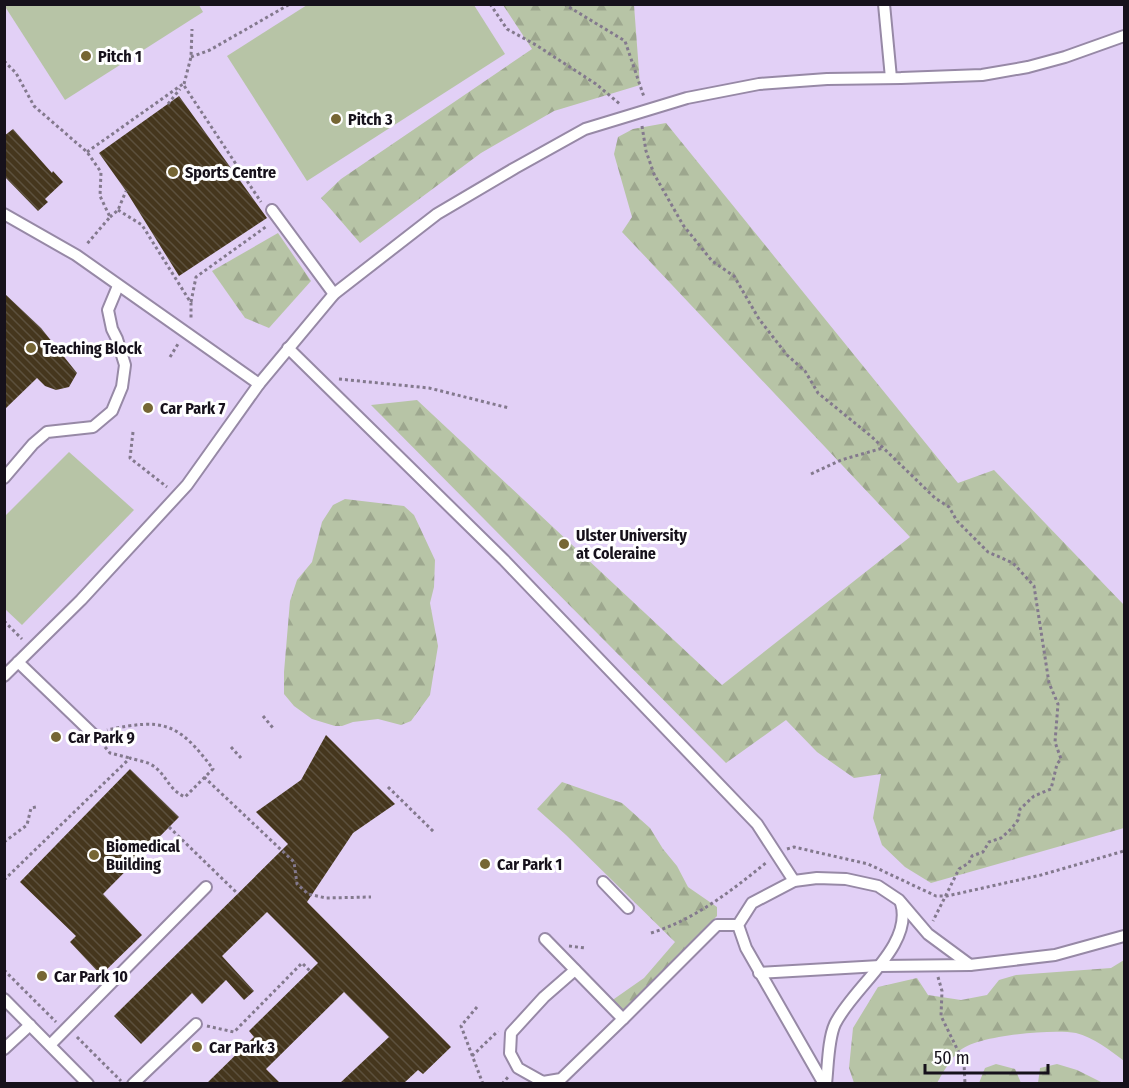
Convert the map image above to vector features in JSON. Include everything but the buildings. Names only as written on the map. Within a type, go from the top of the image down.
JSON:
[{"type":"lane","points":[[884,4],[891,78]]},
{"type":"lane","points":[[4,676],[81,600],[178,495],[259,384],[333,294],[437,214],[585,129],[687,98],[759,84],[827,79],[982,75],[1028,68],[1125,36]]},
{"type":"lane","points":[[272,210],[333,294]]},
{"type":"lane","points":[[4,214],[76,255],[259,384]]},
{"type":"lane","points":[[4,478],[33,444],[47,432],[93,427],[112,411],[122,387],[124,365],[108,310],[118,285]]},
{"type":"lane","points":[[288,348],[504,560],[757,824],[794,881]]},
{"type":"lane","points":[[18,662],[97,738]]},
{"type":"lane","points":[[738,925],[752,903],[794,881],[817,878],[846,879],[878,886],[899,900],[926,931],[970,965]]},
{"type":"lane","points":[[603,882],[628,908]]},
{"type":"lane","points":[[50,1045],[206,887]]},
{"type":"lane","points":[[825,1083],[834,1026],[850,998],[880,966],[896,942],[902,928],[902,904],[899,900]]},
{"type":"lane","points":[[575,970],[544,997],[511,1033],[510,1053],[518,1068],[543,1082],[561,1079],[717,925],[738,925]]},
{"type":"lane","points":[[738,925],[746,948],[759,973],[825,1083]]},
{"type":"lane","points":[[759,973],[880,966],[970,965],[1055,955],[1125,936]]},
{"type":"lane","points":[[545,939],[623,1019]]},
{"type":"lane","points":[[4,999],[88,1083]]},
{"type":"lane","points":[[133,1083],[196,1024]]},
{"type":"lane","points":[[4,1049],[30,1025]]},
{"type":"path","points":[[191,57],[210,50],[290,4]]},
{"type":"path","points":[[490,4],[507,29],[596,84],[642,125]]},
{"type":"path","points":[[564,4],[625,41],[648,110],[642,125],[646,151],[654,174],[683,225],[712,261],[734,276],[759,319],[787,355],[805,371],[818,393],[883,448],[935,498],[949,507],[957,521],[988,552],[1013,563],[1034,586],[1049,683],[1058,704],[1055,742],[1061,759],[1057,764],[1051,789],[1034,796],[1020,809],[1018,820],[1011,829],[1001,838],[989,842],[982,852],[972,856],[969,863],[959,869],[935,919],[926,931]]},
{"type":"path","points":[[168,104],[183,84],[191,57],[192,29]]},
{"type":"path","points":[[4,61],[16,73],[34,106],[87,152],[101,172],[100,196],[110,217]]},
{"type":"path","points":[[87,152],[183,84]]},
{"type":"path","points":[[183,84],[264,206],[272,210]]},
{"type":"path","points":[[76,255],[118,210],[126,191]]},
{"type":"path","points":[[118,210],[142,225],[191,303]]},
{"type":"path","points":[[186,332],[191,319],[191,303],[196,277],[273,222]]},
{"type":"path","points":[[322,380],[347,379],[429,388],[509,408]]},
{"type":"path","points":[[134,432],[130,458],[178,495]]},
{"type":"path","points":[[811,474],[841,460],[883,448]]},
{"type":"path","points":[[4,621],[24,641]]},
{"type":"path","points":[[263,716],[273,728]]},
{"type":"path","points":[[97,738],[110,753],[150,764],[164,777],[174,792],[184,797],[213,769],[207,758],[174,729],[142,723],[105,730],[101,726]]},
{"type":"path","points":[[231,747],[241,758]]},
{"type":"path","points":[[4,880],[130,758]]},
{"type":"path","points":[[204,777],[294,862],[297,884],[308,894],[326,898],[371,897]]},
{"type":"path","points":[[388,786],[434,832]]},
{"type":"path","points":[[4,842],[27,825],[31,808],[36,807]]},
{"type":"path","points":[[169,827],[238,894]]},
{"type":"path","points":[[651,933],[676,925],[726,896],[776,854],[794,847],[868,864],[936,896],[947,896],[1041,875],[1125,851]]},
{"type":"path","points":[[196,1024],[234,1032],[302,963],[310,971]]},
{"type":"path","points":[[926,965],[926,970],[937,975],[942,991],[941,1017],[964,1063],[965,1083]]},
{"type":"path","points":[[4,970],[58,1023]]},
{"type":"path","points":[[477,1006],[461,1026],[483,1083]]},
{"type":"path","points":[[73,1034],[121,1082]]},
{"type":"shaded area","name":"Ulster University at Coleraine","points":[[5,5],[1124,5],[1124,1083],[5,1084]]},
{"type":"green space","name":"Pitch 1","points":[[4,5],[199,5],[203,12],[65,100]]},
{"type":"green space","name":"Pitch 3","points":[[307,5],[474,5],[505,54],[307,181],[227,56]]},
{"type":"green space","points":[[503,5],[634,5],[640,85],[554,111],[481,153],[360,243],[321,198],[341,179],[532,49]]},
{"type":"green space","points":[[666,123],[958,483],[994,470],[1124,605],[1124,828],[931,883],[905,867],[882,845],[873,818],[881,774],[854,778],[817,752],[786,720],[726,763],[371,405],[417,400],[722,685],[910,537],[622,232],[632,217],[614,154],[618,137],[633,129]]},
{"type":"green space","points":[[278,233],[311,281],[269,328],[245,318],[212,271]]},
{"type":"green space","points":[[69,452],[134,510],[22,625],[5,609],[5,516]]},
{"type":"green space","points":[[345,499],[404,506],[414,515],[435,560],[434,587],[430,603],[438,646],[430,695],[411,721],[401,725],[378,719],[335,726],[312,719],[294,706],[284,694],[290,601],[297,580],[312,562],[322,522],[333,505]]},
{"type":"green space","points":[[562,782],[622,803],[650,828],[677,866],[688,887],[717,907],[717,916],[617,1017],[604,1006],[644,978],[675,942],[537,809]]},
{"type":"green space","points":[[1124,960],[1124,1061],[1102,1045],[1076,1033],[1032,1033],[996,1037],[967,1046],[955,1055],[937,1083],[854,1083],[849,1068],[853,1028],[878,987],[917,978],[928,995],[961,1000],[987,995],[999,980],[1016,975],[1111,968]]},
{"type":"green space","points":[[996,1064],[1015,1069],[1021,1083],[979,1083],[985,1068]]},
{"type":"green space","points":[[1057,1064],[1077,1070],[1103,1083],[1038,1083],[1040,1068]]},
{"type":"place","name":"Pitch 1","points":[[86,56]]},
{"type":"place","name":"Pitch 3","points":[[336,119]]},
{"type":"place","name":"Sports Centre","points":[[173,172]]},
{"type":"place","name":"Teaching Block","points":[[31,348]]},
{"type":"place","name":"Car Park 7","points":[[148,408]]},
{"type":"place","name":"Ulster University at Coleraine","points":[[564,544]]},
{"type":"place","name":"Car Park 9","points":[[56,737]]},
{"type":"place","name":"Biomedical Building","points":[[94,855]]},
{"type":"place","name":"Car Park 1","points":[[485,864]]},
{"type":"place","name":"Car Park 10","points":[[42,976]]},
{"type":"place","name":"Car Park 3","points":[[197,1047]]}]
